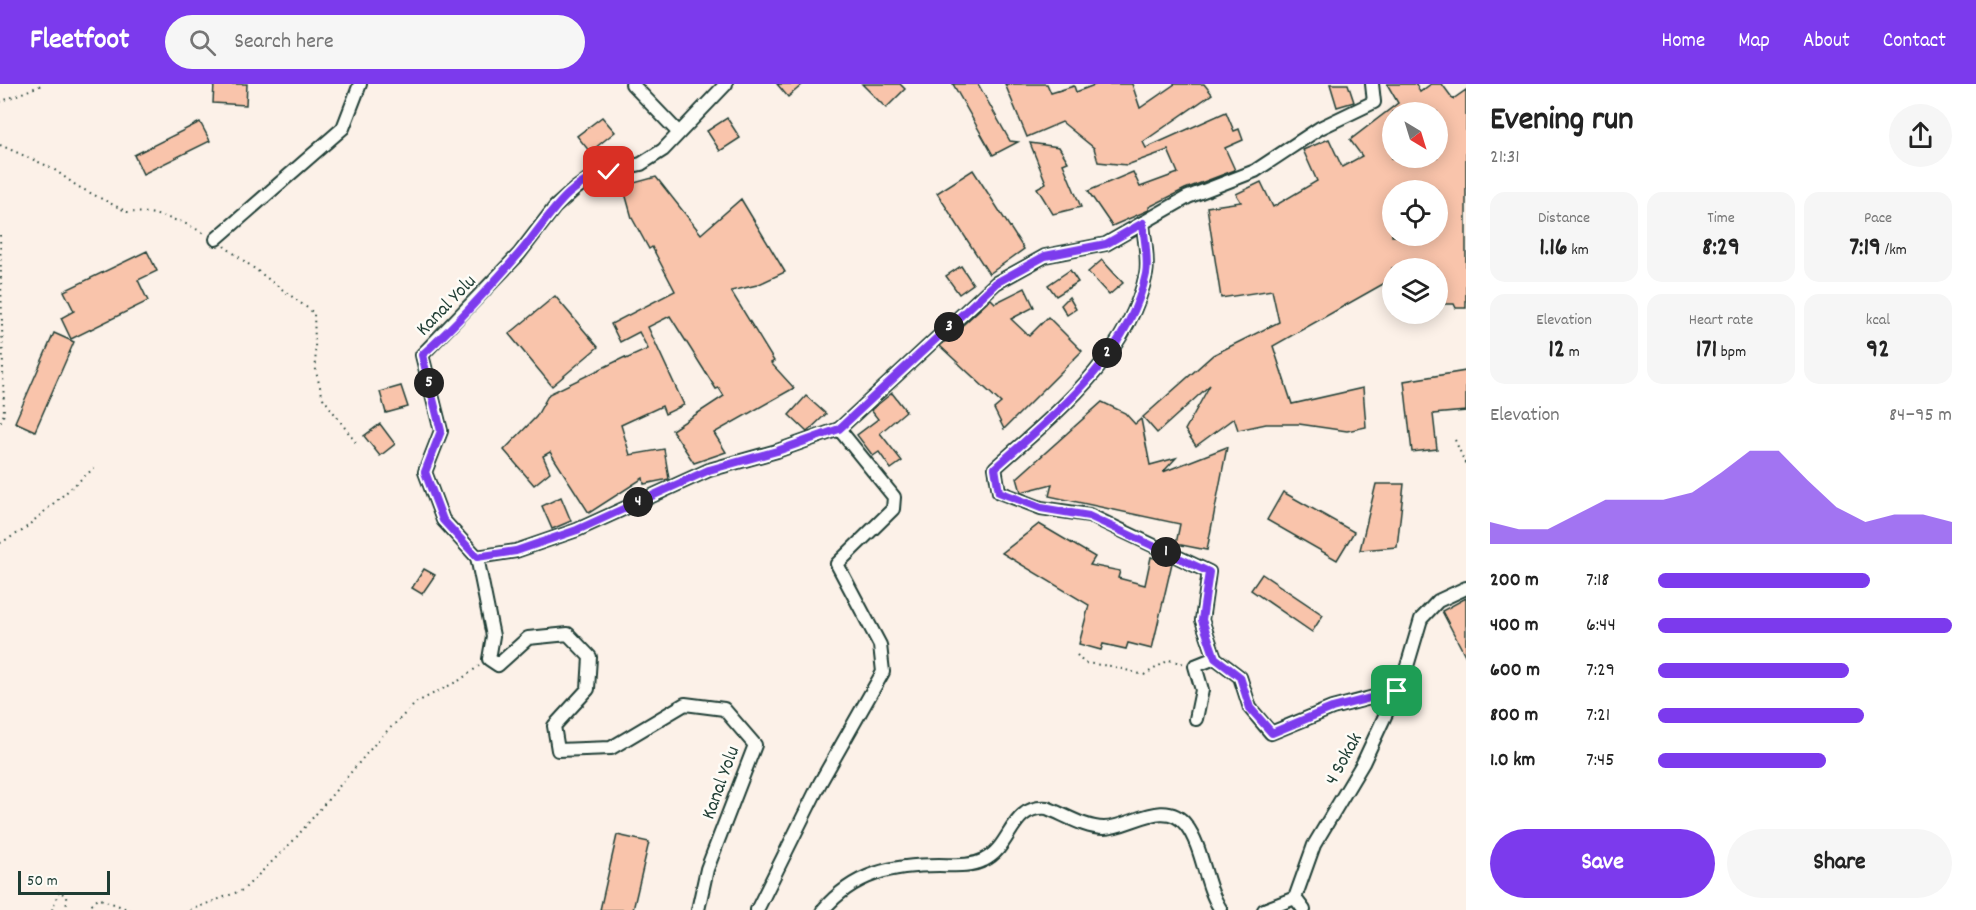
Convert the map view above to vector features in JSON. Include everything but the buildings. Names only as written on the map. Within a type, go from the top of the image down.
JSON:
[{"type":"street","points":[[216,239],[343,128],[360,84]]},
{"type":"street","points":[[632,84],[678,132]]},
{"type":"street","name":"Kanal Yolu","points":[[477,557],[443,520],[425,472],[441,431],[422,355],[519,254],[555,207],[575,189],[594,175],[641,164],[663,150],[726,84]]},
{"type":"street","points":[[489,659],[493,636],[477,557],[516,551],[577,530],[709,470],[777,451],[839,429],[996,283],[1045,256],[1106,244],[1188,197],[1256,171],[1320,128],[1374,102],[1372,84]]},
{"type":"street","points":[[1143,223],[1146,273],[1129,321],[1094,374],[995,468],[999,492],[1041,508],[1089,516],[1209,572],[1202,620],[1215,658],[1240,677],[1250,708],[1272,733],[1332,708],[1397,691]]},
{"type":"street","points":[[757,910],[820,783],[883,672],[880,645],[837,564],[893,509],[894,497],[839,429]]},
{"type":"street","name":"4 Sokak","points":[[1295,898],[1314,845],[1363,763],[1397,691],[1405,673],[1421,619],[1438,601],[1466,588]]},
{"type":"street","name":"Kanal Yolu","points":[[489,659],[498,665],[528,639],[568,634],[590,657],[588,689],[554,726],[558,750],[611,748],[685,704],[724,709],[755,745],[707,869],[698,910]]},
{"type":"street","points":[[1196,719],[1202,690],[1195,666],[1215,658]]},
{"type":"street","points":[[823,910],[854,882],[882,870],[914,865],[968,865],[986,860],[1001,848],[1016,820],[1023,813],[1040,807],[1047,807],[1096,827],[1116,826],[1163,813],[1178,817],[1190,832],[1221,910]]},
{"type":"street","points":[[1264,910],[1295,898],[1304,910]]},
{"type":"path","points":[[0,102],[44,84]]},
{"type":"path","points":[[0,145],[52,168],[77,186],[127,212],[150,213],[182,222],[216,239],[314,313],[316,372],[323,398],[356,443]]},
{"type":"path","points":[[0,235],[4,414],[0,423]]},
{"type":"path","points":[[1455,440],[1466,465]]},
{"type":"path","points":[[0,543],[22,531],[94,468]]},
{"type":"path","points":[[1077,655],[1084,663],[1112,666],[1144,675],[1169,660],[1195,666]]},
{"type":"path","points":[[190,910],[243,890],[294,840],[379,739],[417,702],[460,680],[489,659]]},
{"type":"path","points":[[52,910],[58,891],[66,896],[68,910]]},
{"type":"path","points":[[93,910],[92,904],[98,898],[130,910]]},
{"type":"route","points":[[609,172],[594,175],[555,207],[519,254],[438,341],[422,355],[441,431],[425,472],[443,520],[477,557],[516,551],[577,530],[709,470],[777,451],[839,429],[996,283],[1045,256],[1106,244],[1143,223],[1146,273],[1129,321],[1094,374],[1047,422],[995,468],[999,492],[1041,508],[1089,516],[1209,572],[1202,620],[1215,658],[1240,677],[1250,708],[1272,733],[1332,708],[1397,691]]}]
